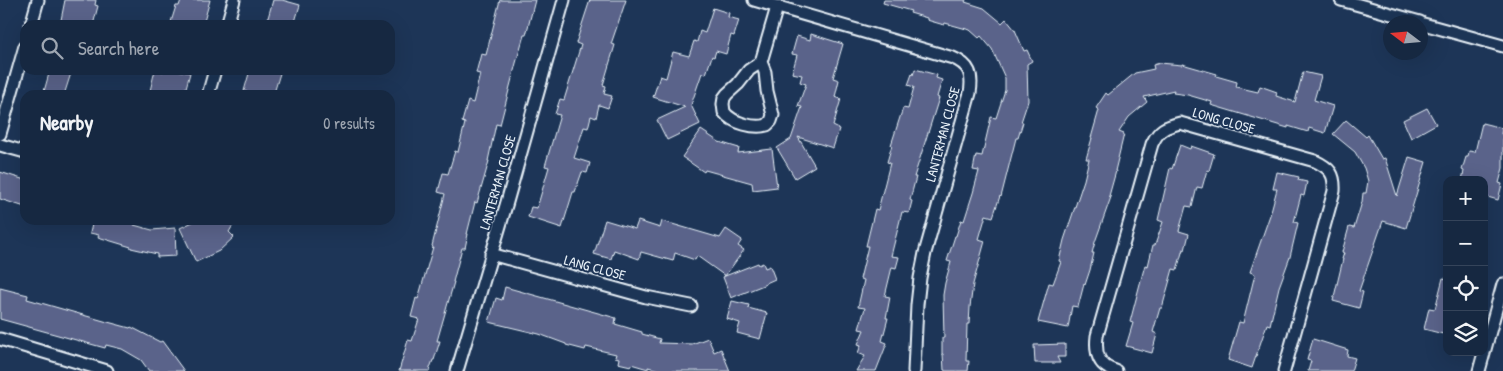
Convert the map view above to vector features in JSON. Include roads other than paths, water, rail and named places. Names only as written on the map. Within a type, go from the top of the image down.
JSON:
[{"type":"street","points":[[32,20],[38,0]]},
{"type":"street","points":[[228,20],[234,0]]},
{"type":"street","name":"LANTERMAN CLOSE","points":[[457,371],[564,0]]},
{"type":"street","name":"LANTERMAN CLOSE","points":[[754,0],[953,58],[965,64],[969,70],[970,93],[930,233],[920,278],[914,371]]},
{"type":"street","points":[[1341,0],[1395,15]]},
{"type":"street","points":[[761,62],[749,70],[727,94],[722,108],[730,118],[762,127],[768,125],[773,114],[767,91],[765,72],[761,62],[777,7]]},
{"type":"street","points":[[1428,24],[1503,46]]},
{"type":"street","points":[[0,134],[20,64]]},
{"type":"street","points":[[209,90],[214,75]]},
{"type":"street","name":"LONG CLOSE","points":[[1116,371],[1103,365],[1099,359],[1096,352],[1097,336],[1152,144],[1159,132],[1180,123],[1315,161],[1328,168],[1333,175],[1335,182],[1334,191],[1284,371]]},
{"type":"street","points":[[0,145],[20,151]]},
{"type":"street","name":"LANG CLOSE","points":[[492,254],[646,297],[691,306]]},
{"type":"street","points":[[1479,371],[1503,284]]},
{"type":"street","points":[[0,339],[108,371]]}]
